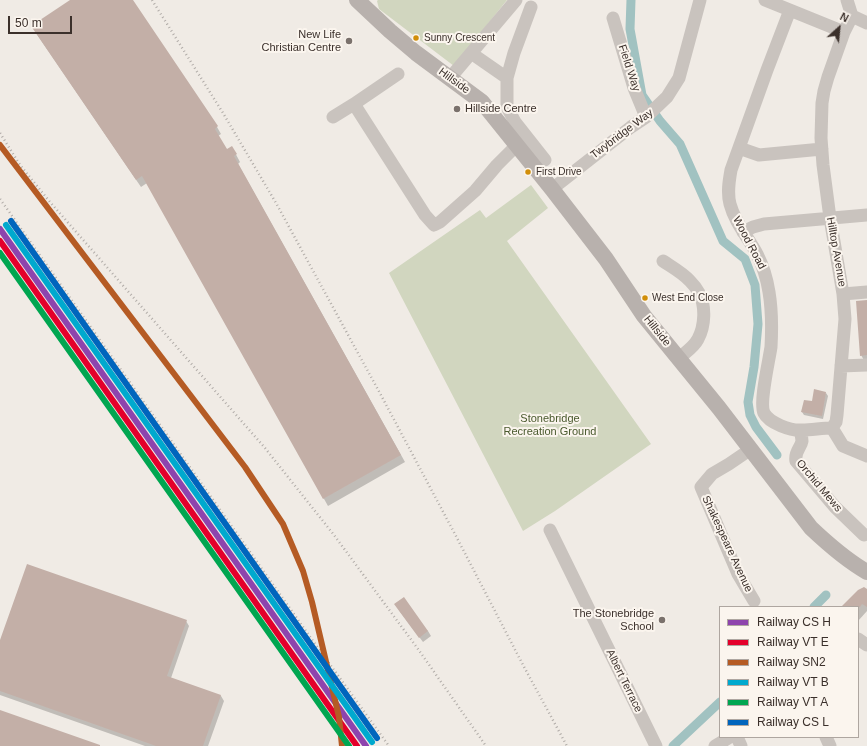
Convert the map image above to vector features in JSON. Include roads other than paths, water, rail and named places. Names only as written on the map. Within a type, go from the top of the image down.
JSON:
[{"type":"main road","name":"Hillside","points":[[362,2],[399,39],[482,102],[606,259],[644,316],[751,449],[811,528],[829,545],[867,572]]},
{"type":"street","points":[[450,78],[516,0]]},
{"type":"street","name":"Twybridge Way","points":[[552,189],[651,113],[667,96],[679,78],[700,0]]},
{"type":"street","points":[[765,0],[844,32]]},
{"type":"street","points":[[847,0],[852,16],[867,23]]},
{"type":"street","points":[[531,7],[514,53],[507,78],[507,107],[515,122],[545,160]]},
{"type":"street","name":"Wood Road","points":[[790,10],[731,170],[728,186],[729,202],[734,216],[758,255],[765,272],[770,292],[772,318],[771,347],[762,403],[764,413],[770,420],[779,425],[800,430],[832,428]]},
{"type":"street","name":"Hilltop Avenue","points":[[832,428],[836,422],[845,319],[843,294],[830,218],[823,165],[822,103],[824,90],[844,32],[852,16]]},
{"type":"street","name":"Field Way","points":[[613,18],[634,88],[651,113]]},
{"type":"street","points":[[471,53],[507,78]]},
{"type":"street","points":[[333,117],[398,74]]},
{"type":"street","points":[[354,104],[425,215],[434,226],[475,191],[497,165],[517,146]]},
{"type":"street","points":[[738,148],[759,154],[822,149]]},
{"type":"street","points":[[743,232],[764,224],[867,216]]},
{"type":"street","points":[[663,261],[689,280],[699,293],[704,312],[703,325],[699,338],[694,345],[679,358]]},
{"type":"street","points":[[843,294],[867,292]]},
{"type":"street","points":[[841,366],[867,365]]},
{"type":"street","points":[[832,428],[843,446],[867,456]]},
{"type":"street","name":"Orchid Mews","points":[[800,430],[802,442],[795,458],[796,461],[835,507],[864,535]]},
{"type":"street","name":"Shakespeare Avenue","points":[[751,449],[730,464],[712,474],[701,487],[738,574],[754,601]]},
{"type":"street","name":"Albert Terrace","points":[[550,530],[656,746]]},
{"type":"street","points":[[715,746],[728,738]]},
{"type":"waterway","points":[[631,0],[630,29],[642,95],[660,121],[680,144],[723,241],[745,259],[755,285],[758,324],[754,367],[748,402],[750,415],[756,427],[777,455]]},
{"type":"waterway","points":[[815,606],[826,595]]},
{"type":"waterway","points":[[673,746],[719,703]]},
{"type":"railway","points":[[152,0],[223,113],[276,203],[382,397],[567,746]]},
{"type":"railway","points":[[0,133],[20,165],[50,202],[265,448],[334,535],[418,649],[486,746]]},
{"type":"railway","points":[[0,199],[389,746]]},
{"type":"rail line","name":"SN2","points":[[0,145],[245,467],[283,524],[303,571],[312,602],[339,717],[342,746]]},
{"type":"place","name":"Sunny Crescent","points":[[416,38]]},
{"type":"place","name":"New Life Christian Centre","points":[[349,41]]},
{"type":"place","name":"Hillside Centre","points":[[457,109]]},
{"type":"place","name":"First Drive","points":[[528,172]]},
{"type":"place","name":"West End Close","points":[[645,298]]},
{"type":"place","name":"The Stonebridge School","points":[[662,620]]},
{"type":"park label","name":"Stonebridge Recreation Ground","points":[[550,425]]}]
